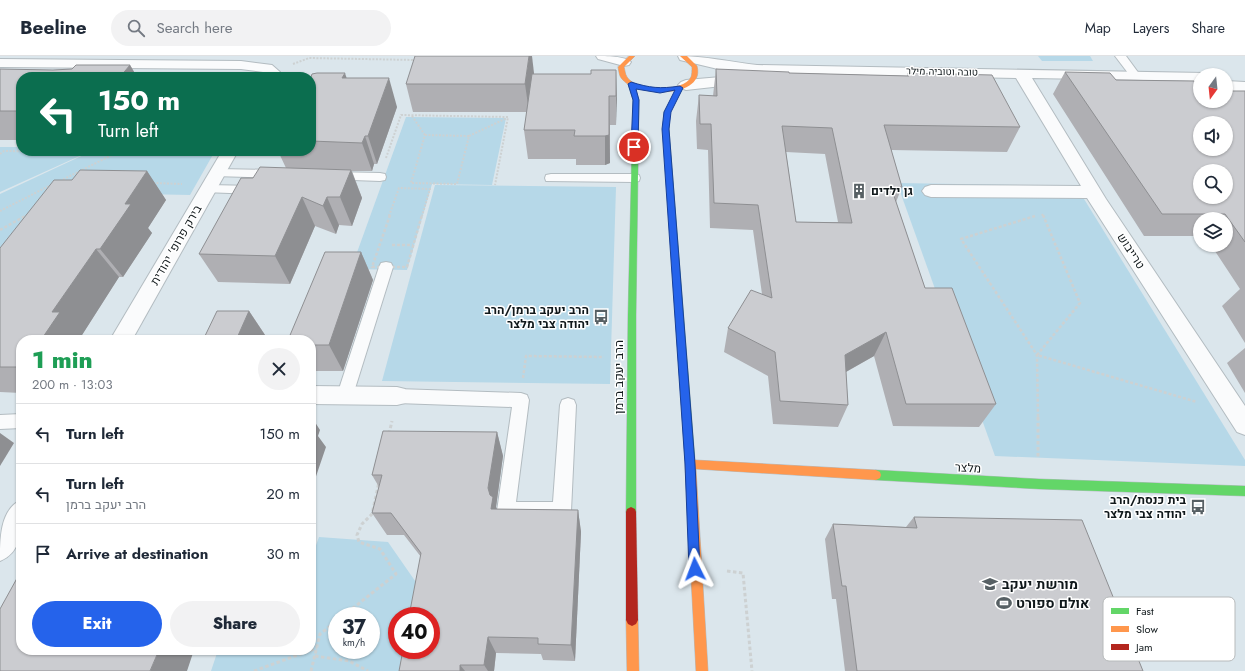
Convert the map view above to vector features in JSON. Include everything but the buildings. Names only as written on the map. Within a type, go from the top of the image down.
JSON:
[{"type":"street","points":[[603,56],[628,58]]},
{"type":"street","points":[[684,56],[691,61],[696,72],[694,77],[683,87],[667,112],[666,129],[690,464],[702,671]]},
{"type":"street","name":"טובה וטוביה מילר","points":[[684,56],[707,63],[757,69],[1024,78],[1193,86]]},
{"type":"street","name":"הרב יעקב ברמן","points":[[628,58],[621,71],[622,76],[631,84],[636,100],[630,498],[633,671]]},
{"type":"street","points":[[0,63],[35,60],[241,65],[267,68],[270,72]]},
{"type":"street","name":"טובה וטוביה מילר","points":[[683,87],[738,80],[1024,78],[1135,75],[1193,76]]},
{"type":"street","points":[[1233,76],[1245,77]]},
{"type":"street","name":"טרייבוש","points":[[1024,78],[1093,192],[1241,420]]},
{"type":"street","points":[[631,84],[644,89],[660,91],[683,87]]},
{"type":"street","points":[[1233,86],[1245,86]]},
{"type":"street","name":"בירק פרופ' יהודית","points":[[124,335],[227,156]]},
{"type":"street","points":[[931,191],[1093,192]]},
{"type":"street","points":[[316,395],[397,396]]},
{"type":"street","name":"מלצר","points":[[690,464],[1039,484],[1245,491]]},
{"type":"street","points":[[0,548],[16,521]]},
{"type":"lane","points":[[1120,56],[1135,75]]},
{"type":"lane","points":[[212,182],[287,174]]},
{"type":"lane","points":[[318,175],[380,177]]},
{"type":"lane","points":[[551,178],[634,178]]},
{"type":"lane","points":[[212,182],[270,190]]},
{"type":"lane","points":[[345,395],[386,267]]},
{"type":"lane","points":[[397,396],[521,400],[506,511],[562,511],[568,404]]},
{"type":"lane","points":[[0,422],[16,421]]},
{"type":"path","points":[[279,72],[309,58],[421,60]]},
{"type":"path","points":[[380,177],[401,115],[508,117]]},
{"type":"path","points":[[412,115],[425,135],[411,183],[457,184],[470,136]]},
{"type":"path","points":[[425,135],[470,136],[508,117]]},
{"type":"path","points":[[495,185],[508,117]]},
{"type":"path","points":[[0,154],[4,151],[16,151]]},
{"type":"path","points":[[0,211],[110,156]]},
{"type":"path","points":[[148,183],[212,182]]},
{"type":"path","points":[[399,188],[430,189],[413,245],[407,267],[372,267],[399,188]]},
{"type":"path","points":[[0,230],[33,212]]},
{"type":"path","points":[[1039,484],[1037,355],[961,239],[1049,212]]},
{"type":"path","points":[[1037,355],[1080,303],[1042,214]]},
{"type":"path","points":[[380,244],[413,245]]},
{"type":"path","points":[[1037,355],[1241,420]]},
{"type":"path","points":[[521,400],[526,356],[631,358]]},
{"type":"path","points":[[387,440],[397,396]]},
{"type":"path","points":[[355,607],[396,574],[380,549],[360,542],[357,534],[362,524],[372,514],[380,477]]},
{"type":"path","points":[[695,569],[743,573],[752,671]]},
{"type":"path","points":[[316,652],[320,634],[328,628]]},
{"type":"path","points":[[254,671],[298,655]]},
{"type":"path","points":[[311,671],[315,656],[349,661],[368,671]]},
{"type":"shaded area","points":[[1038,56],[1090,56],[1093,61],[1042,61]]},
{"type":"shaded area","points":[[406,117],[506,118],[492,185],[432,184],[407,270],[351,269]]},
{"type":"shaded area","points":[[0,147],[16,147],[16,156],[80,156],[0,192]]},
{"type":"shaded area","points":[[81,156],[212,156],[190,195],[91,193],[0,281],[0,194]]},
{"type":"shaded area","points":[[897,183],[1076,186],[1245,460],[1245,466],[995,456]]},
{"type":"shaded area","points":[[435,185],[616,187],[610,384],[382,381]]},
{"type":"shaded area","points":[[319,537],[388,542],[429,601],[428,607],[388,607],[388,659],[419,659],[417,671],[211,671],[216,655],[316,655],[316,545]]},
{"type":"traffic: fast","points":[[631,84],[636,100],[632,315],[631,512]]},
{"type":"traffic: fast","points":[[680,88],[667,112],[666,129],[690,460]]},
{"type":"traffic: fast","points":[[876,475],[1039,484],[1245,491]]},
{"type":"traffic: slow","points":[[632,56],[621,67],[624,78],[632,83],[654,90],[679,88],[688,84],[694,77],[695,67],[683,56]]},
{"type":"traffic: slow","points":[[690,460],[702,671]]},
{"type":"traffic: slow","points":[[690,464],[876,475]]},
{"type":"traffic: slow","points":[[632,620],[633,671]]},
{"type":"traffic: jam","points":[[631,512],[632,620]]},
{"type":"place","name":"גן ילדים","points":[[859,191]]},
{"type":"place","name":"הרב יעקב ברמן/הרב יהודה צבי מלצר","points":[[601,317]]},
{"type":"place","name":"בית כנסת/הרב יהודה צבי מלצר","points":[[1198,507]]},
{"type":"place","name":"מורשת יעקב","points":[[990,584]]},
{"type":"place","name":"אולם ספורט","points":[[1004,603]]},
{"type":"route","points":[[634,147],[636,100],[631,84],[639,88],[660,91],[680,88],[667,112],[666,129],[690,464],[695,569]]}]
